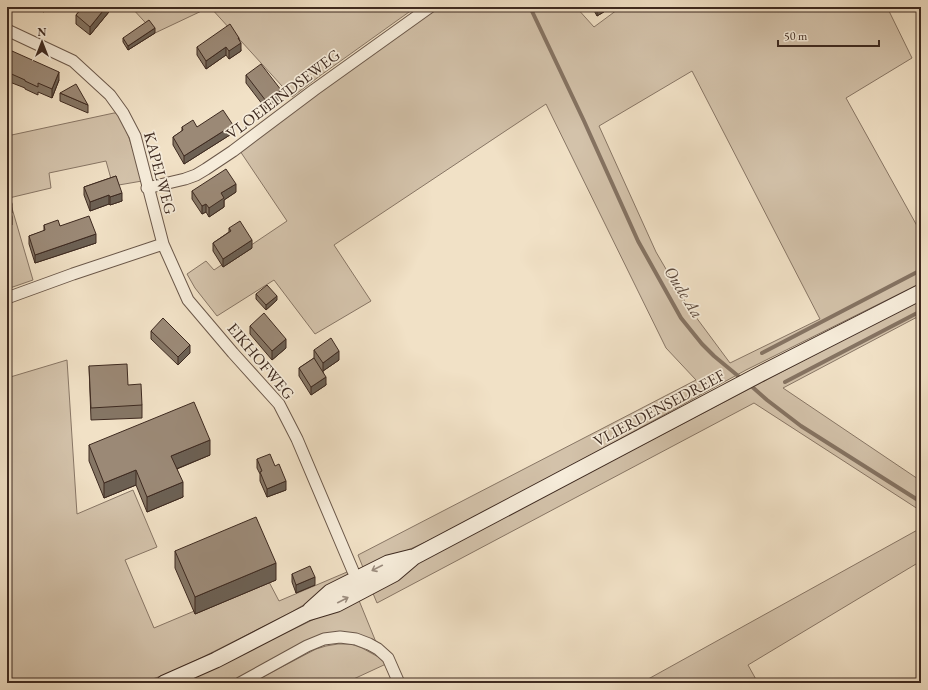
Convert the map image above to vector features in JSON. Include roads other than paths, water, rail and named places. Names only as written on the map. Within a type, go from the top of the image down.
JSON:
[{"type":"main road","name":"VLIERDENSEDREEF","points":[[164,683],[216,660],[307,613],[337,604],[394,574],[414,557],[764,372],[921,292]]},
{"type":"street","name":"VLOEIEINDSEWEG","points":[[148,188],[185,179],[206,169],[233,151],[314,90],[430,7]]},
{"type":"street","name":"KAPELWEG","points":[[7,30],[73,61],[110,95],[123,113],[135,136],[163,244]]},
{"type":"street","points":[[7,298],[163,244]]},
{"type":"street","name":"EIKHOFWEG","points":[[163,244],[188,300],[279,404],[297,439],[353,571]]},
{"type":"street","points":[[240,683],[307,646],[324,639],[340,637],[356,639],[378,649],[388,658],[399,683]]},
{"type":"waterway","name":"Oude Aa","points":[[530,7],[584,121],[638,241],[681,318],[702,344],[743,380]]},
{"type":"waterway","points":[[762,353],[921,270]]},
{"type":"waterway","points":[[785,382],[921,311]]},
{"type":"waterway","name":"Oude Aa","points":[[749,384],[801,426],[921,502]]}]
